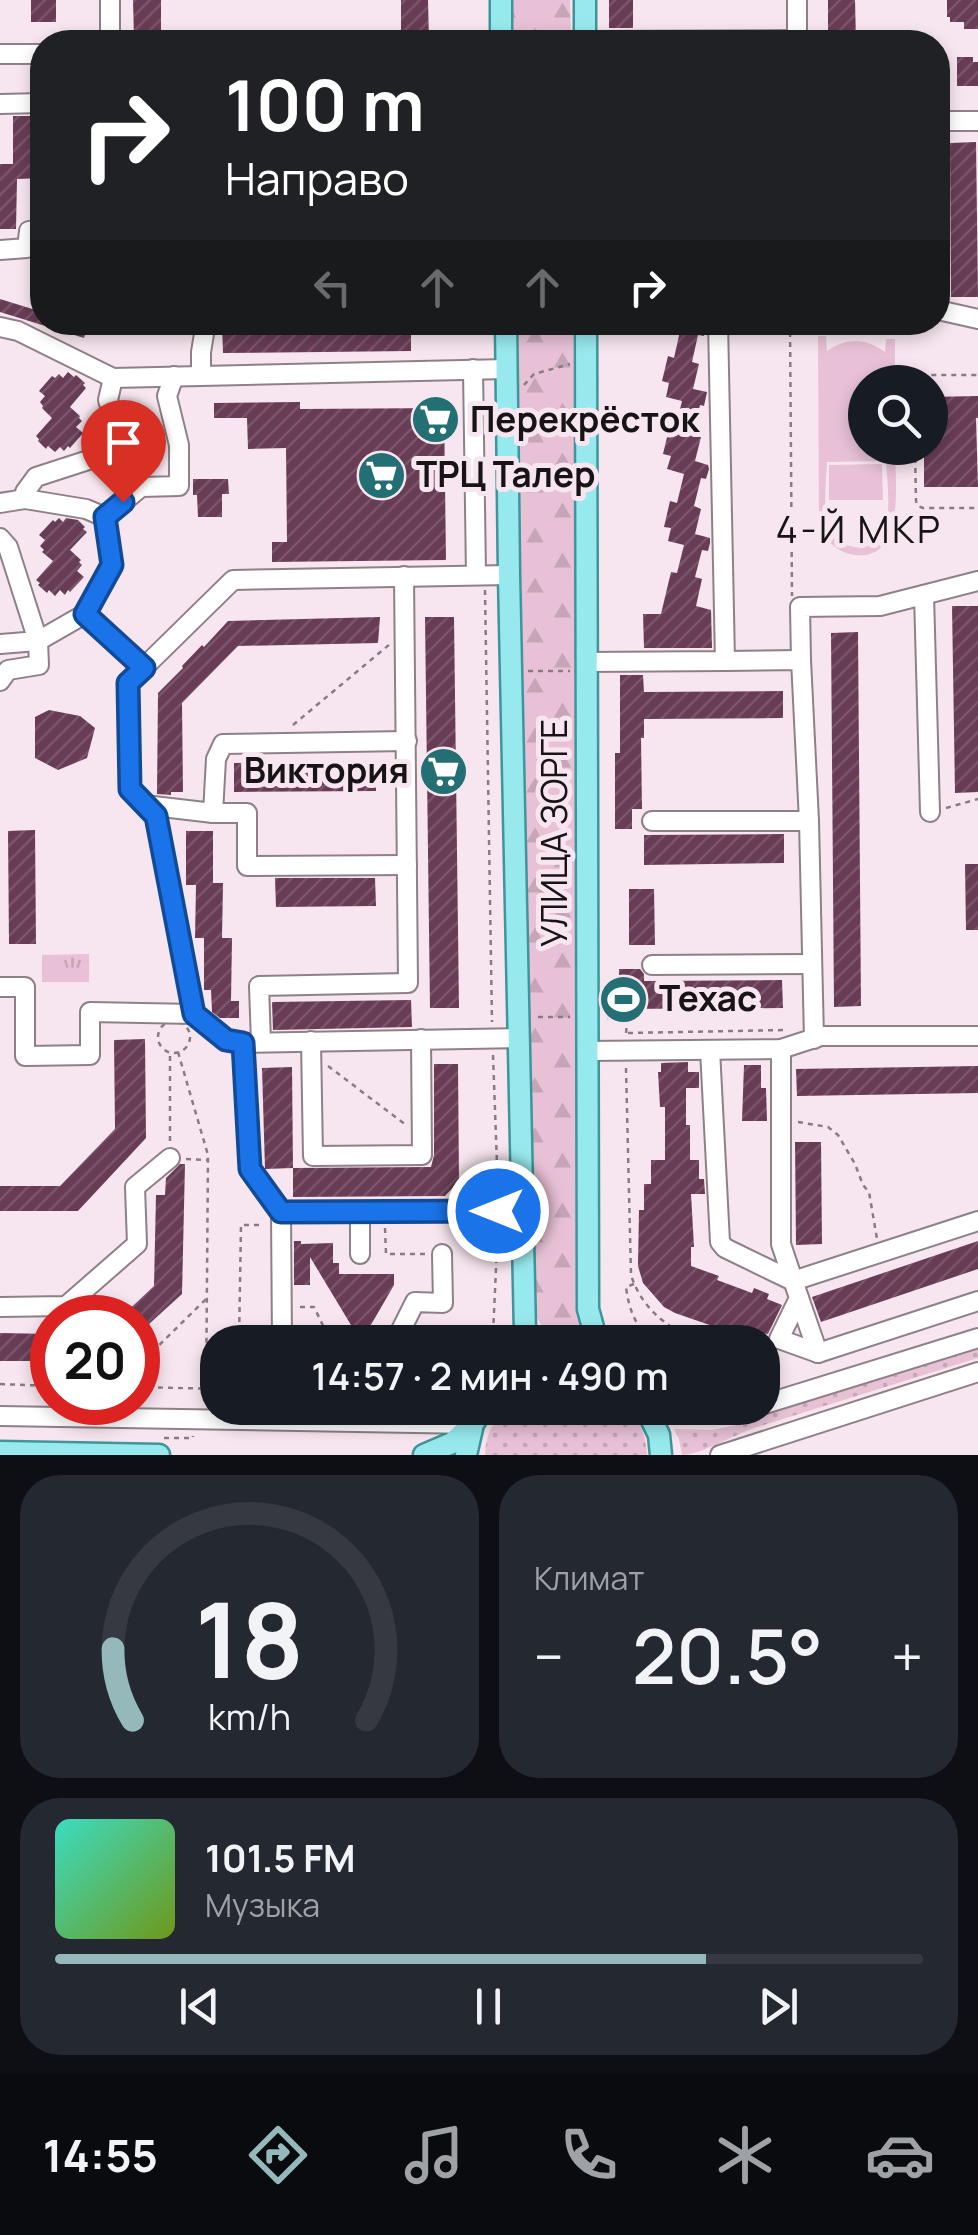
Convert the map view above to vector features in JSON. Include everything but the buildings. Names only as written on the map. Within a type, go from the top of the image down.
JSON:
[{"type":"main road","points":[[500,0],[501,30]]},
{"type":"main road","points":[[585,0],[585,30]]},
{"type":"main road","name":"УЛИЦА ЗОРГЕ","points":[[506,335],[525,1325]]},
{"type":"main road","name":"УЛИЦА ЗОРГЕ","points":[[586,335],[588,1309],[592,1325]]},
{"type":"main road","points":[[424,1455],[452,1442],[469,1425]]},
{"type":"main road","points":[[466,1455],[475,1425]]},
{"type":"main road","points":[[654,1425],[661,1455]]},
{"type":"main road","points":[[0,1452],[159,1455]]},
{"type":"street","points":[[110,0],[110,30]]},
{"type":"street","points":[[797,0],[797,30]]},
{"type":"street","points":[[0,54],[30,54]]},
{"type":"street","points":[[0,104],[30,103]]},
{"type":"street","points":[[950,121],[978,121]]},
{"type":"street","points":[[0,250],[27,248],[30,231]]},
{"type":"street","points":[[950,313],[978,319]]},
{"type":"street","points":[[0,327],[18,331],[114,378],[473,370],[507,378]]},
{"type":"street","points":[[200,375],[204,335]]},
{"type":"street","points":[[718,335],[725,661]]},
{"type":"street","points":[[473,370],[480,575]]},
{"type":"street","points":[[105,517],[142,488],[178,486],[180,445],[167,396],[174,376]]},
{"type":"street","points":[[25,498],[36,477],[107,454],[118,443],[108,400],[114,378]]},
{"type":"street","points":[[0,503],[25,498],[86,509],[105,517]]},
{"type":"street","points":[[0,644],[38,641],[85,614],[112,565],[105,517]]},
{"type":"street","points":[[0,538],[8,547],[38,641],[40,665],[8,670],[0,681]]},
{"type":"street","points":[[194,1014],[156,816],[130,789],[128,683],[233,580],[509,574]]},
{"type":"street","points":[[282,1325],[281,1219],[250,1169],[252,1042],[259,986],[408,984],[404,576]]},
{"type":"street","points":[[814,1039],[800,607],[880,606],[978,581]]},
{"type":"street","points":[[924,595],[930,812]]},
{"type":"street","points":[[85,614],[144,668]]},
{"type":"street","points":[[587,666],[802,660]]},
{"type":"street","points":[[214,813],[216,758],[224,744],[407,741]]},
{"type":"street","points":[[144,805],[247,813],[247,866],[408,865]]},
{"type":"street","points":[[652,821],[809,821]]},
{"type":"street","points":[[652,965],[811,964]]},
{"type":"street","points":[[0,987],[24,987],[25,1056],[90,1056],[90,1012],[194,1014],[226,1040],[311,1047],[421,1039],[518,1038]]},
{"type":"street","points":[[588,1051],[782,1050],[822,1036],[978,1036]]},
{"type":"street","points":[[311,1047],[312,1156],[422,1155],[421,1039]]},
{"type":"street","points":[[710,1050],[720,1242],[796,1289]]},
{"type":"street","points":[[782,1050],[781,1244],[818,1353]]},
{"type":"street","points":[[0,1307],[66,1306],[137,1244],[135,1188],[170,1158]]},
{"type":"street","points":[[281,1219],[360,1212],[498,1211],[524,1204]]},
{"type":"street","points":[[360,1212],[360,1254]]},
{"type":"street","points":[[780,1336],[796,1289],[880,1253],[978,1221]]},
{"type":"street","points":[[404,1325],[415,1302],[443,1303],[442,1254]]},
{"type":"street","points":[[780,1339],[818,1353],[978,1301]]},
{"type":"street","points":[[867,1337],[878,1370]]},
{"type":"street","points":[[780,1400],[978,1338]]},
{"type":"street","points":[[720,1455],[776,1446],[978,1372]]},
{"type":"street","points":[[0,1416],[200,1420]]},
{"type":"path","points":[[790,335],[792,595],[800,607]]},
{"type":"path","points":[[507,378],[522,386],[534,374],[586,360]]},
{"type":"path","points":[[948,375],[978,375]]},
{"type":"path","points":[[916,465],[918,506],[978,508]]},
{"type":"path","points":[[480,575],[498,1211],[494,1325]]},
{"type":"path","points":[[272,743],[406,630]]},
{"type":"path","points":[[513,670],[587,666]]},
{"type":"path","points":[[930,812],[978,799]]},
{"type":"path","points":[[526,1016],[579,1018]]},
{"type":"path","points":[[596,1018],[627,1018],[630,1262],[634,1284],[654,1314],[670,1325]]},
{"type":"path","points":[[173,1020],[187,1026],[189,1042],[178,1052],[170,1053],[158,1043],[157,1035],[165,1022],[173,1020]]},
{"type":"path","points":[[311,1047],[422,1138]]},
{"type":"path","points":[[178,1052],[208,1160],[207,1325]]},
{"type":"path","points":[[170,1053],[170,1158],[208,1160]]},
{"type":"path","points":[[781,1120],[828,1127],[838,1135],[870,1192],[880,1253]]},
{"type":"path","points":[[385,1212],[386,1254],[442,1254]]},
{"type":"path","points":[[239,1325],[241,1226],[281,1219]]},
{"type":"path","points":[[634,1284],[626,1287],[632,1319],[637,1325]]},
{"type":"path","points":[[160,1344],[207,1298]]},
{"type":"path","points":[[282,1307],[314,1307],[323,1325]]},
{"type":"path","points":[[0,1384],[30,1385]]},
{"type":"path","points":[[160,1388],[200,1389]]},
{"type":"green space","points":[[509,0],[570,0],[571,30],[510,30]]},
{"type":"green space","points":[[514,335],[573,335],[582,1322],[542,1325],[532,1304]]},
{"type":"green space","points":[[818,336],[826,336],[827,351],[856,341],[885,352],[886,339],[895,339],[895,365],[848,365],[848,462],[827,462],[825,494],[826,518],[838,540],[854,547],[870,545],[886,524],[886,465],[895,465],[896,499],[889,535],[881,547],[868,554],[850,554],[830,542],[819,521]]},
{"type":"green space","points":[[829,465],[882,465],[883,500],[829,500]]},
{"type":"green space","points":[[89,954],[89,982],[42,982],[42,955]]},
{"type":"green space","points":[[978,1348],[978,1358],[780,1420],[780,1411]]},
{"type":"green space","points":[[493,1425],[640,1425],[647,1455],[485,1455]]},
{"type":"green space","points":[[764,1425],[682,1455],[674,1429],[712,1430]]},
{"type":"place","name":"Перекрёсток","points":[[435,420]]},
{"type":"place","name":"ТРЦ Талер","points":[[381,475]]},
{"type":"place","name":"Виктория","points":[[444,771]]},
{"type":"place","name":"Техас","points":[[624,999]]},
{"type":"district","name":"4-Й МКР","points":[[859,530]]},
{"type":"route","points":[[123,502],[105,517],[112,565],[85,614],[144,668],[128,683],[130,789],[156,816],[194,1014],[226,1040],[243,1043],[250,1169],[281,1212],[498,1211]]}]
